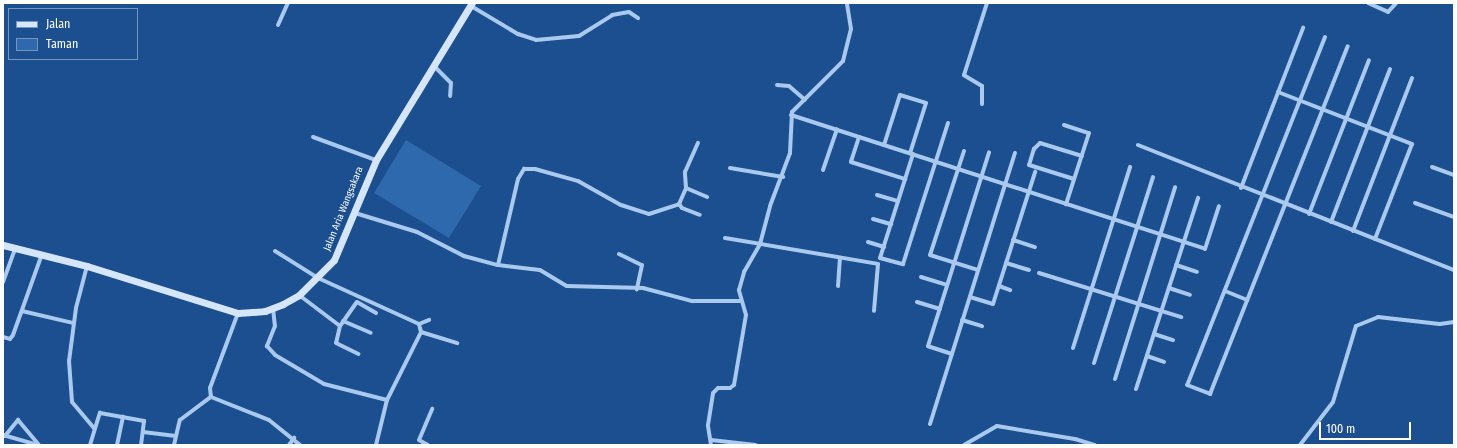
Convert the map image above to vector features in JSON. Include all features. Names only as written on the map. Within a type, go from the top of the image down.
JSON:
[{"type":"street","points":[[278,25],[288,3]]},
{"type":"street","points":[[711,445],[708,425],[713,393],[718,388],[732,387],[737,373],[746,316],[740,301],[744,272],[760,244],[770,206],[783,177],[790,153],[791,115],[843,61],[851,29],[847,3]]},
{"type":"street","points":[[982,104],[982,86],[964,75],[987,3]]},
{"type":"street","points":[[1368,3],[1388,12],[1396,3]]},
{"type":"street","points":[[472,4],[518,34],[536,40],[579,36],[612,15],[629,12],[638,18]]},
{"type":"street","name":"Jalan Aria Wangsakara","points":[[3,245],[16,247],[87,266],[238,313],[272,308],[299,295],[318,278],[334,260],[356,213],[376,160],[472,4]]},
{"type":"street","points":[[1241,188],[1303,28]]},
{"type":"street","points":[[1325,37],[1187,386],[1210,394],[1348,46]]},
{"type":"street","points":[[1309,214],[1369,60]]},
{"type":"street","points":[[434,66],[451,83],[450,96]]},
{"type":"street","points":[[1331,222],[1390,69]]},
{"type":"street","points":[[1353,231],[1412,78]]},
{"type":"street","points":[[777,85],[789,86],[805,100]]},
{"type":"street","points":[[1278,92],[1412,144],[1375,239]]},
{"type":"street","points":[[884,145],[900,95],[926,103],[905,179],[880,258],[902,264],[948,123]]},
{"type":"street","points":[[791,115],[1205,249],[1220,206]]},
{"type":"street","points":[[1064,126],[1089,133],[1066,204]]},
{"type":"street","points":[[823,170],[837,129]]},
{"type":"street","points":[[313,137],[376,160]]},
{"type":"street","points":[[859,137],[851,162],[905,179]]},
{"type":"street","points":[[498,265],[517,193],[518,179],[524,169],[535,169],[578,181],[621,205],[645,214],[669,209],[679,204],[686,188],[685,172],[698,143]]},
{"type":"street","points":[[1074,179],[1029,165],[1034,149],[1040,144],[1082,156]]},
{"type":"street","points":[[1138,145],[1241,188],[1454,270]]},
{"type":"street","points":[[964,151],[930,255],[978,270]]},
{"type":"street","points":[[952,354],[928,346],[989,152]]},
{"type":"street","points":[[930,424],[1015,153]]},
{"type":"street","points":[[1073,348],[1130,167]]},
{"type":"street","points":[[1432,167],[1454,175]]},
{"type":"street","points":[[730,168],[783,177]]},
{"type":"street","points":[[970,297],[993,304],[1035,172]]},
{"type":"street","points":[[1094,363],[1153,177]]},
{"type":"street","points":[[686,188],[707,197]]},
{"type":"street","points":[[1114,379],[1175,188]]},
{"type":"street","points":[[877,195],[898,201]]},
{"type":"street","points":[[1136,389],[1198,198]]},
{"type":"street","points":[[1415,203],[1454,217]]},
{"type":"street","points":[[679,204],[682,208],[700,215]]},
{"type":"street","points":[[356,213],[417,232],[464,256],[498,265],[540,270],[568,286],[637,288],[692,301],[740,301]]},
{"type":"street","points":[[873,219],[891,224]]},
{"type":"street","points":[[725,238],[840,259],[878,264],[874,311]]},
{"type":"street","points":[[1013,240],[1036,247]]},
{"type":"street","points":[[868,242],[884,246]]},
{"type":"street","points":[[3,282],[16,247]]},
{"type":"street","points":[[275,251],[318,278],[418,324],[429,320]]},
{"type":"street","points":[[3,337],[12,338],[42,254]]},
{"type":"street","points":[[620,254],[642,265],[637,288]]},
{"type":"street","points":[[838,286],[840,259]]},
{"type":"street","points":[[1006,263],[1029,270]]},
{"type":"street","points":[[1176,265],[1197,272]]},
{"type":"street","points":[[87,266],[73,323],[70,361],[72,402],[94,428]]},
{"type":"street","points":[[1039,273],[1181,317]]},
{"type":"street","points":[[921,277],[947,285]]},
{"type":"street","points":[[999,286],[1010,290]]},
{"type":"street","points":[[1169,288],[1190,295]]},
{"type":"street","points":[[1225,291],[1248,300]]},
{"type":"street","points":[[299,295],[340,326]]},
{"type":"street","points":[[359,354],[336,343],[340,326],[357,302],[376,313]]},
{"type":"street","points":[[917,302],[940,309]]},
{"type":"street","points":[[272,308],[275,326],[267,346],[275,356],[324,384],[387,400]]},
{"type":"street","points":[[22,311],[73,323]]},
{"type":"street","points":[[211,397],[210,388],[238,313]]},
{"type":"street","points":[[1300,445],[1333,402],[1356,326],[1378,317],[1440,324],[1454,322]]},
{"type":"street","points":[[962,320],[982,326]]},
{"type":"street","points":[[343,321],[371,333]]},
{"type":"street","points":[[376,445],[387,400],[421,332],[418,324]]},
{"type":"street","points":[[421,332],[457,343]]},
{"type":"street","points":[[1154,334],[1173,340]]},
{"type":"street","points":[[1147,356],[1164,362]]},
{"type":"street","points":[[174,445],[181,419],[211,397]]},
{"type":"street","points":[[211,397],[269,420],[294,438],[300,445]]},
{"type":"street","points":[[428,445],[419,440],[432,409]]},
{"type":"street","points":[[90,445],[94,428],[100,414],[142,420],[143,432],[141,445]]},
{"type":"street","points":[[117,445],[123,417]]},
{"type":"street","points":[[18,420],[40,445],[4,435],[18,420]]},
{"type":"street","points":[[964,445],[997,426],[1075,438],[1095,445]]},
{"type":"street","points":[[143,432],[176,436]]},
{"type":"street","points":[[289,445],[294,438]]},
{"type":"street","points":[[711,440],[756,445]]},
{"type":"green space","points":[[406,140],[481,186],[449,238],[374,193]]}]
